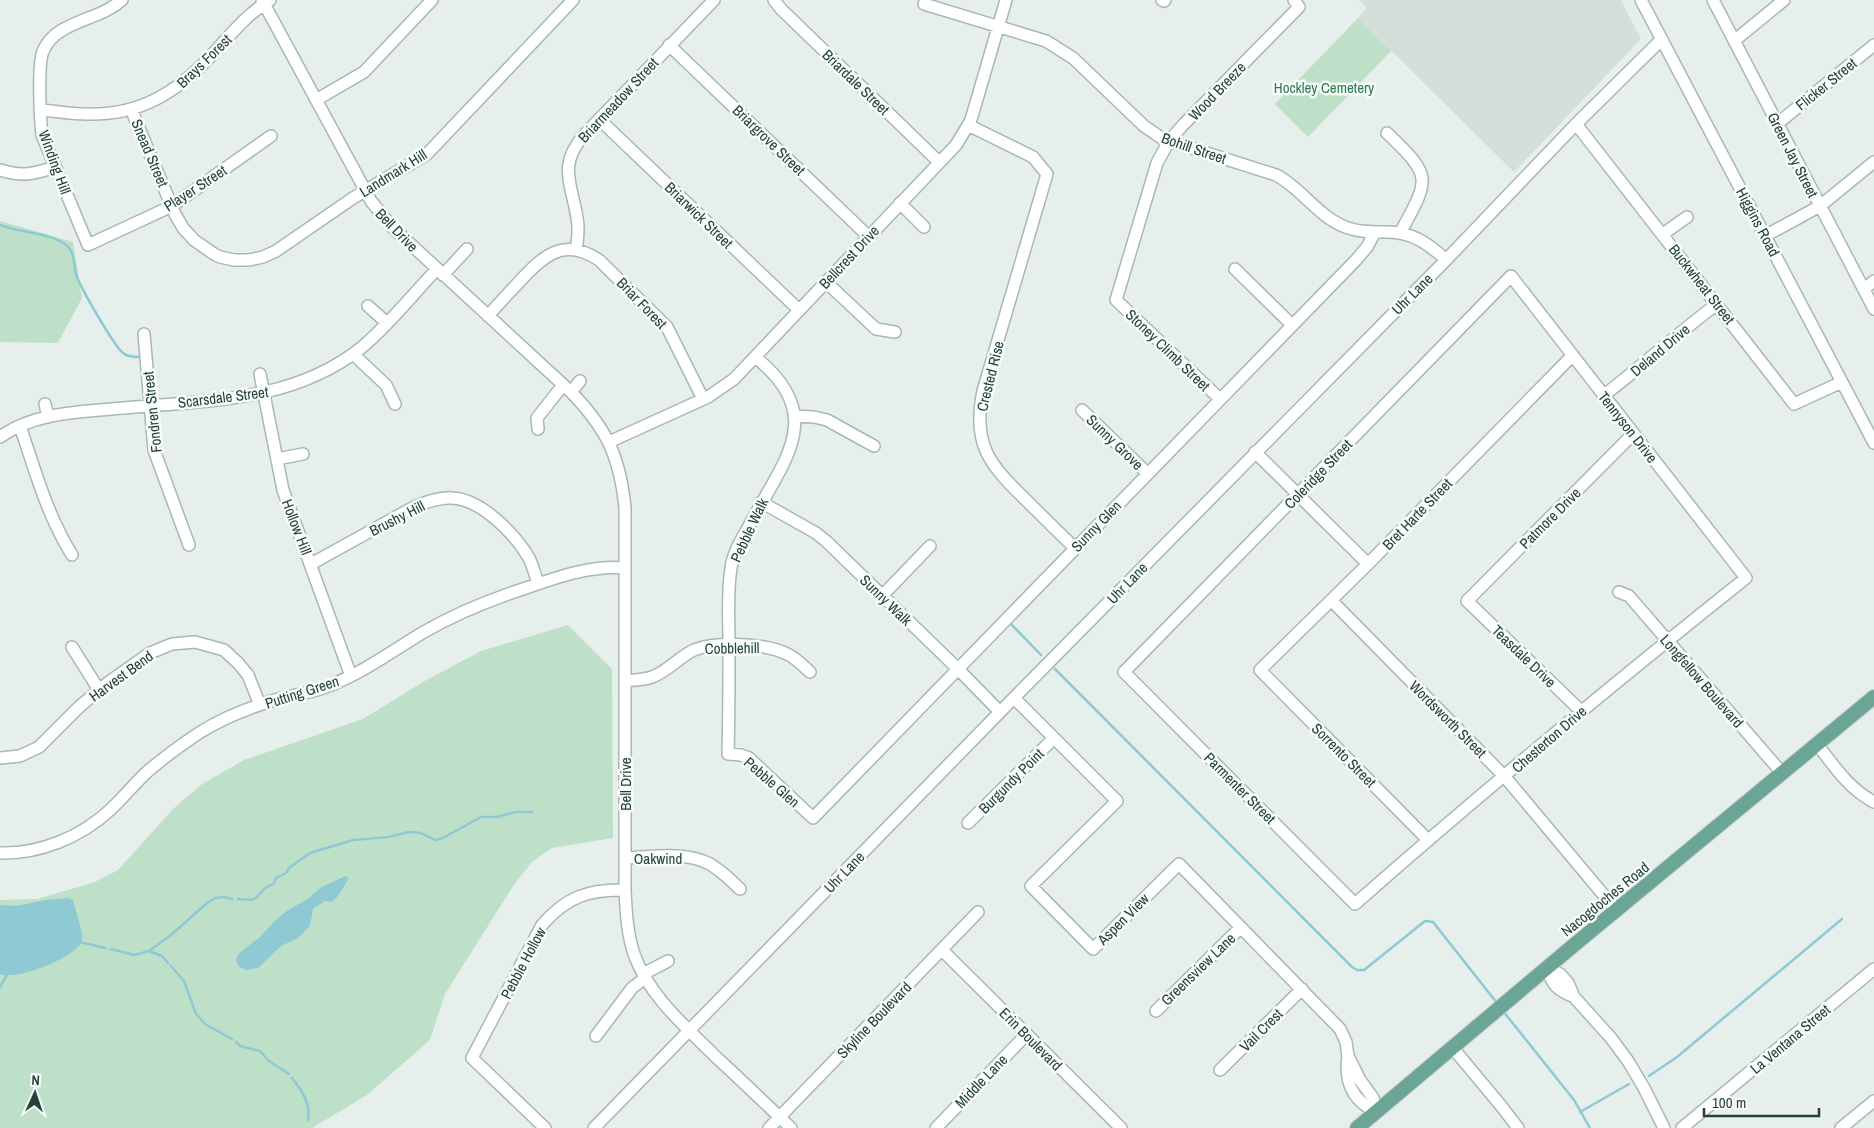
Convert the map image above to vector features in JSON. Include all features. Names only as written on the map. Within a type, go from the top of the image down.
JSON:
[{"type":"main road","name":"Nacogdoches Road","points":[[1357,1128],[1874,697]]},
{"type":"street","name":"Winding Hill","points":[[88,245],[42,135],[40,65],[42,53],[49,41],[62,29],[108,10],[122,0]]},
{"type":"street","points":[[316,100],[364,72],[432,0]]},
{"type":"street","name":"Landmark Hill","points":[[201,246],[214,254],[227,258],[241,260],[263,257],[276,251],[365,190],[427,154],[573,0]]},
{"type":"street","name":"Briarmeadow Street","points":[[576,250],[578,225],[569,185],[569,161],[580,140],[714,0]]},
{"type":"street","name":"Briardale Street","points":[[774,0],[781,9],[939,162]]},
{"type":"street","name":"Bellcrest Drive","points":[[609,442],[703,399],[727,385],[956,144],[968,125],[1006,0]]},
{"type":"street","name":"Higgins Road","points":[[1641,0],[1874,443]]},
{"type":"street","name":"Green Jay Street","points":[[1713,0],[1874,309]]},
{"type":"street","points":[[1734,41],[1784,0]]},
{"type":"street","name":"Brays Forest","points":[[41,110],[85,114],[109,113],[131,109],[151,102],[178,87],[196,72],[247,17],[265,1]]},
{"type":"street","name":"Bell Drive","points":[[265,1],[316,100],[379,213],[567,389],[596,420],[609,442],[615,456],[625,508],[625,890],[630,940],[644,976],[658,997],[690,1031],[791,1128]]},
{"type":"street","name":"Wood Breeze","points":[[1116,300],[1157,163],[1169,141],[1297,3]]},
{"type":"street","name":"Bohill Street","points":[[924,4],[1046,41],[1065,51],[1144,126],[1163,139],[1276,175],[1292,184],[1330,219],[1349,228],[1400,233],[1424,241],[1446,260]]},
{"type":"street","name":"Uhr Lane","points":[[594,1128],[1000,712],[1446,260],[1576,124],[1662,39]]},
{"type":"street","name":"Flicker Street","points":[[1777,124],[1874,44]]},
{"type":"street","name":"Briargrove Street","points":[[669,45],[868,236]]},
{"type":"street","name":"Snead Street","points":[[131,109],[183,228],[201,246]]},
{"type":"street","name":"Briarwick Street","points":[[599,119],[799,310]]},
{"type":"street","name":"Buckwheat Street","points":[[1576,124],[1794,404],[1842,382]]},
{"type":"street","name":"Crested Rise","points":[[968,125],[1032,158],[1047,174],[980,406],[980,426],[985,450],[993,466],[1075,548]]},
{"type":"street","points":[[1387,133],[1412,157],[1423,176],[1421,194],[1400,233]]},
{"type":"street","name":"Player Street","points":[[88,245],[172,206],[270,136]]},
{"type":"street","points":[[1765,236],[1820,206],[1874,162]]},
{"type":"street","points":[[0,170],[22,175],[55,167]]},
{"type":"street","points":[[900,202],[924,227]]},
{"type":"street","points":[[1662,234],[1687,217]]},
{"type":"street","name":"Sunny Glen","points":[[813,818],[1356,260],[1367,247],[1375,232]]},
{"type":"street","name":"Scarsdale Street","points":[[0,437],[20,426],[68,413],[239,397],[265,393],[306,381],[326,372],[375,336],[440,272],[467,249]]},
{"type":"street","points":[[488,316],[537,262],[559,250],[576,250]]},
{"type":"street","name":"Briar Forest","points":[[576,250],[589,253],[599,260],[661,319],[667,327],[703,399]]},
{"type":"street","points":[[1234,269],[1292,325]]},
{"type":"street","name":"Tennyson Drive","points":[[1511,276],[1746,578]]},
{"type":"street","name":"Coleridge Street","points":[[1124,672],[1511,276]]},
{"type":"street","points":[[1864,289],[1874,281]]},
{"type":"street","points":[[826,282],[876,329],[895,332]]},
{"type":"street","name":"Stoney Climb Street","points":[[1116,300],[1220,399]]},
{"type":"street","name":"Deland Drive","points":[[1603,396],[1653,357],[1680,331],[1717,304]]},
{"type":"street","points":[[368,306],[387,323]]},
{"type":"street","name":"Fondren Street","points":[[144,334],[154,450],[189,545]]},
{"type":"street","points":[[353,354],[386,385],[395,404]]},
{"type":"street","name":"Bret Harte Street","points":[[1260,670],[1368,564],[1572,356]]},
{"type":"street","name":"Pebble Walk","points":[[728,754],[729,592],[733,557],[789,453],[795,432],[791,398],[771,370],[755,357]]},
{"type":"street","name":"Hollow Hill","points":[[260,374],[283,490],[351,676]]},
{"type":"street","points":[[538,428],[537,418],[567,389],[580,381]]},
{"type":"street","points":[[45,404],[48,417]]},
{"type":"street","name":"Sunny Grove","points":[[1082,410],[1148,474]]},
{"type":"street","points":[[794,416],[827,420],[874,446]]},
{"type":"street","points":[[20,426],[42,492],[62,539],[72,555]]},
{"type":"street","name":"Patmore Drive","points":[[1466,602],[1633,434]]},
{"type":"street","points":[[1256,452],[1368,564]]},
{"type":"street","points":[[277,459],[303,454]]},
{"type":"street","name":"Brushy Hill","points":[[311,564],[414,507],[428,501],[452,498],[478,507],[489,513],[499,522],[524,550],[533,566],[538,583]]},
{"type":"street","name":"Sunny Walk","points":[[762,502],[816,533],[957,668],[1000,712]]},
{"type":"street","points":[[882,596],[930,546]]},
{"type":"street","name":"Putting Green","points":[[0,853],[37,849],[61,841],[84,830],[111,810],[146,773],[172,751],[201,732],[233,715],[260,705],[326,687],[351,676],[480,603],[538,583],[589,569],[625,568]]},
{"type":"street","name":"Chesterton Drive","points":[[1355,904],[1581,711],[1746,578]]},
{"type":"street","name":"Longfellow Boulevard","points":[[1620,592],[1629,596],[1782,773]]},
{"type":"street","name":"Wordsworth Street","points":[[1331,600],[1505,777],[1617,911]]},
{"type":"street","name":"Teasdale Drive","points":[[1466,602],[1581,711]]},
{"type":"street","name":"Harvest Bend","points":[[0,758],[20,756],[39,747],[99,690],[150,653],[172,644],[195,642],[224,650],[248,675],[260,705]]},
{"type":"street","name":"Cobblehill","points":[[625,681],[654,676],[680,658],[705,647],[729,646],[776,649],[797,660],[810,672]]},
{"type":"street","points":[[72,647],[99,690]]},
{"type":"street","name":"Sorrento Street","points":[[1260,670],[1428,840]]},
{"type":"street","name":"Parmenter Street","points":[[1124,672],[1355,904]]},
{"type":"street","name":"Aspen View","points":[[1014,698],[1117,801],[1031,886],[1093,949],[1179,864],[1343,1032],[1348,1056],[1372,1098],[1376,1112]]},
{"type":"street","name":"Burgundy Point","points":[[968,823],[1054,738]]},
{"type":"street","points":[[1817,744],[1850,784],[1863,796],[1874,802]]},
{"type":"street","points":[[0,749],[0,758]]},
{"type":"street","name":"Pebble Glen","points":[[728,754],[742,755],[749,758],[813,818]]},
{"type":"street","name":"Oakwind","points":[[625,858],[683,857],[697,860],[711,865],[740,889]]},
{"type":"street","name":"Pebble Hollow","points":[[545,1128],[472,1058],[542,925],[566,902],[586,893],[601,890],[625,890]]},
{"type":"street","name":"Skyline Boulevard","points":[[769,1128],[978,912]]},
{"type":"street","name":"Greensview Lane","points":[[1156,1011],[1241,927]]},
{"type":"street","name":"Erin Boulevard","points":[[942,950],[1121,1128]]},
{"type":"street","points":[[596,1036],[632,988],[644,976],[668,961]]},
{"type":"street","points":[[1547,968],[1551,981],[1561,992],[1574,997],[1611,1038],[1628,1061],[1664,1128]]},
{"type":"street","name":"La Ventana Street","points":[[1682,1128],[1874,969]]},
{"type":"street","name":"Vail Crest","points":[[1220,1070],[1302,989]]},
{"type":"street","name":"Middle Lane","points":[[936,1128],[1026,1034]]},
{"type":"street","points":[[1452,1047],[1518,1128]]},
{"type":"street","points":[[1841,1128],[1874,1101]]},
{"type":"shaded area","points":[[1359,0],[1621,0],[1641,39],[1514,172],[1358,18],[1366,8]]},
{"type":"green space","name":"Hockley Cemetery","points":[[1358,18],[1391,51],[1308,137],[1275,104]]},
{"type":"green space","points":[[0,221],[73,242],[82,298],[58,343],[0,342]]},
{"type":"green space","points":[[568,625],[612,669],[613,838],[552,848],[533,861],[515,883],[445,994],[430,1040],[367,1095],[312,1128],[0,1128],[0,900],[37,899],[95,882],[118,870],[173,809],[202,784],[244,760],[363,719],[423,682],[481,651]]},
{"type":"water","points":[[345,876],[349,878],[338,896],[332,902],[325,901],[313,909],[310,926],[298,938],[281,946],[258,968],[246,970],[238,966],[236,959],[238,954],[260,937],[285,912],[309,898],[320,888]]},
{"type":"water","points":[[68,898],[73,900],[82,932],[82,941],[77,948],[58,961],[31,971],[19,974],[0,974],[0,905],[17,906],[45,900]]},
{"type":"waterway","points":[[0,225],[46,236],[63,243],[69,248],[73,255],[80,283],[113,340],[125,354],[141,357]]},
{"type":"waterway","points":[[1011,624],[1041,655]]},
{"type":"waterway","points":[[1055,669],[1352,967],[1357,970],[1364,970],[1425,921],[1433,922],[1497,1003]]},
{"type":"waterway","points":[[238,899],[252,900],[257,897],[264,889],[274,883],[276,878],[286,873],[289,868],[310,853],[353,840],[388,837],[409,832],[421,833],[435,840],[441,839],[481,817],[497,817],[515,812],[532,812]]},
{"type":"waterway","points":[[111,949],[134,955],[149,951],[171,935],[207,903],[215,898],[224,897],[232,899]]},
{"type":"waterway","points":[[1649,1076],[1677,1057],[1842,919]]},
{"type":"waterway","points":[[80,942],[105,948]]},
{"type":"waterway","points":[[149,951],[162,956],[168,963]]},
{"type":"waterway","points":[[171,966],[184,981],[196,1014],[205,1024],[232,1039]]},
{"type":"waterway","points":[[0,987],[7,975]]},
{"type":"waterway","points":[[1503,1011],[1574,1100],[1590,1128]]},
{"type":"waterway","points":[[236,1042],[240,1046],[260,1051],[269,1061],[289,1074]]},
{"type":"waterway","points":[[292,1078],[307,1103],[308,1120]]},
{"type":"waterway","points":[[1580,1112],[1629,1084]]}]
